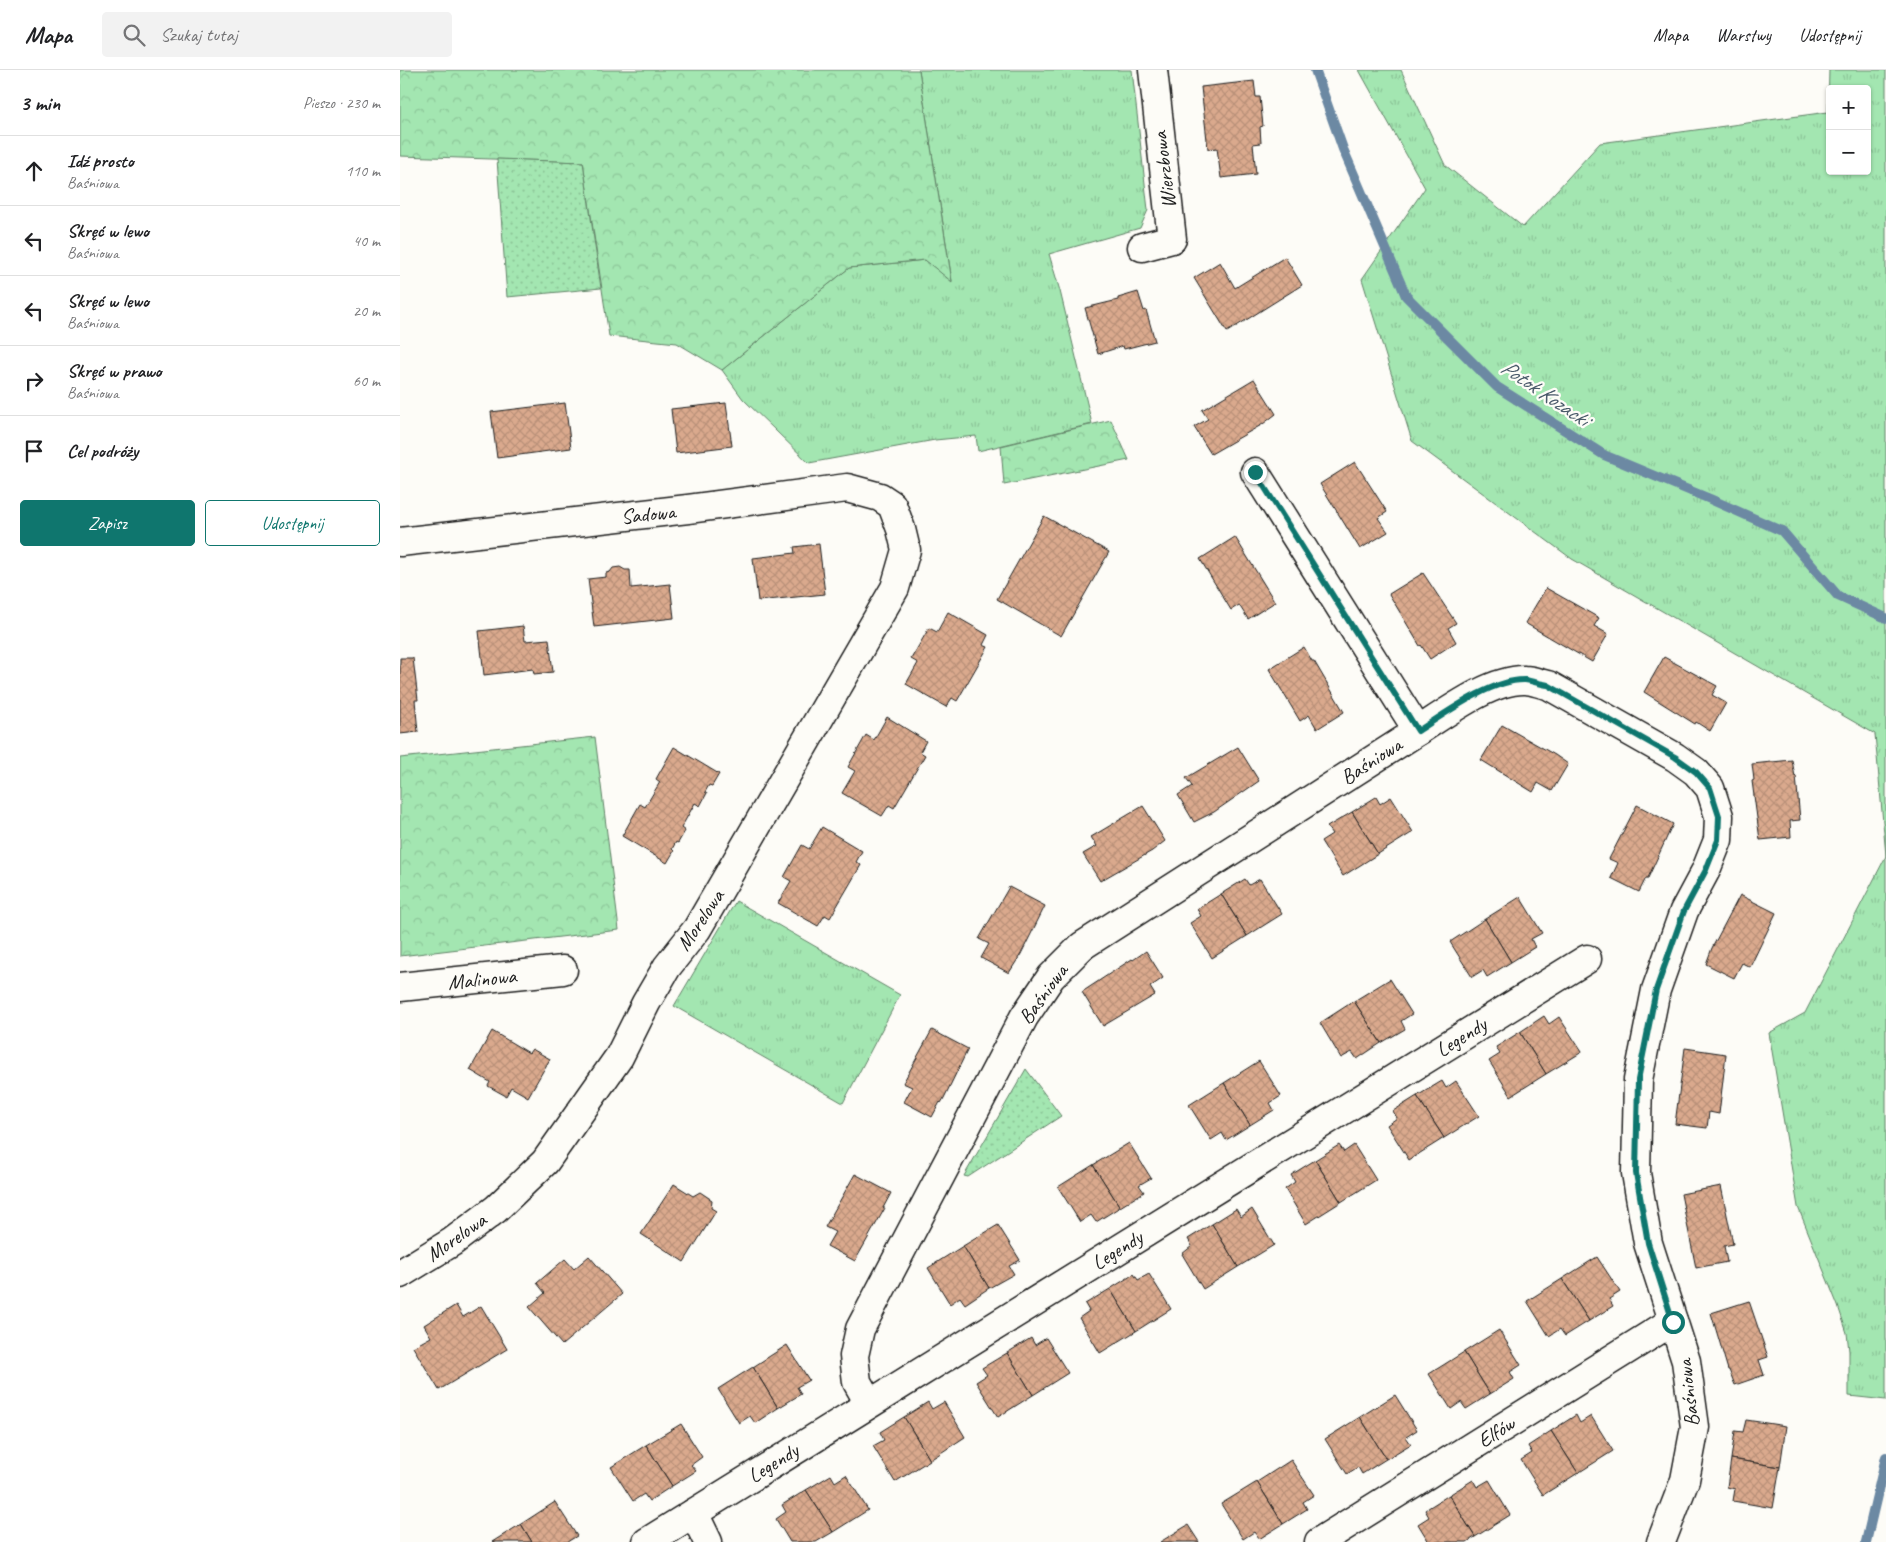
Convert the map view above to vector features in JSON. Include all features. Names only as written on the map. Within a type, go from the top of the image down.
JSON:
[{"type":"street","name":"Wierzbowa","points":[[1142,247],[1172,239],[1153,70]]},
{"type":"street","name":"Baśniowa","points":[[1255,472],[1418,731]]},
{"type":"street","name":"Sadowa","points":[[400,542],[688,510],[847,488],[880,497],[892,505]]},
{"type":"street","name":"Morelowa","points":[[400,1274],[452,1242],[496,1209],[545,1162],[619,1056],[663,974],[697,929],[894,588],[906,550],[901,528],[892,505]]},
{"type":"street","name":"Baśniowa","points":[[869,1403],[856,1382],[854,1356],[860,1329],[1024,1017],[1051,977],[1082,946],[1461,704],[1496,686],[1525,680],[1548,685],[1675,757],[1696,772],[1710,788],[1719,816],[1718,840],[1706,870],[1684,911],[1656,990],[1638,1080],[1636,1173],[1648,1243],[1686,1361],[1695,1427],[1685,1480],[1661,1542]]},
{"type":"street","name":"Legendy","points":[[647,1542],[1587,959]]},
{"type":"street","name":"Malinowa","points":[[400,987],[563,970]]},
{"type":"street","name":"Elfów","points":[[1319,1542],[1673,1322]]},
{"type":"street","points":[[694,1513],[708,1542]]},
{"type":"green space","points":[[400,70],[919,70],[952,282],[925,260],[849,268],[722,370],[677,343],[609,336],[583,162],[400,156]]},
{"type":"green space","points":[[919,70],[1132,70],[1148,210],[1140,228],[1049,254],[1060,291],[1092,424],[978,451],[976,436],[935,440],[809,463],[743,399],[722,370],[849,268],[925,260],[952,281]]},
{"type":"green space","points":[[1359,70],[1401,70],[1445,165],[1523,227],[1600,143],[1826,112],[1826,175],[1871,175],[1871,85],[1829,85],[1829,70],[1886,70],[1886,856],[1875,734],[1572,559],[1412,441],[1362,279],[1425,188]]},
{"type":"green space","points":[[497,159],[583,162],[601,288],[507,297]]},
{"type":"green space","points":[[1111,420],[1129,460],[1004,485],[1001,446]]},
{"type":"green space","points":[[595,737],[619,930],[400,956],[400,758]]},
{"type":"green space","points":[[1886,856],[1886,1400],[1849,1396],[1847,1333],[1798,1207],[1769,1033],[1805,1013]]},
{"type":"green space","points":[[736,901],[900,995],[843,1103],[674,1006]]},
{"type":"green space","points":[[1026,1069],[1061,1116],[968,1177],[964,1176]]},
{"type":"building","points":[[1254,81],[1256,97],[1260,97],[1263,126],[1260,127],[1261,143],[1253,144],[1256,174],[1221,178],[1217,148],[1208,149],[1201,87]]},
{"type":"building","points":[[1285,257],[1302,285],[1227,332],[1194,278],[1220,262],[1235,288]]},
{"type":"building","points":[[1138,292],[1144,311],[1146,310],[1155,341],[1124,349],[1123,346],[1098,354],[1085,308],[1118,300],[1118,298]]},
{"type":"building","points":[[1254,379],[1276,414],[1263,424],[1211,454],[1194,427],[1208,419],[1202,410]]},
{"type":"building","points":[[565,403],[571,448],[497,458],[491,412]]},
{"type":"building","points":[[726,403],[732,446],[676,453],[671,409]]},
{"type":"building","points":[[1355,462],[1387,512],[1378,518],[1388,532],[1360,549],[1320,484]]},
{"type":"building","points":[[1044,516],[1109,552],[1061,636],[997,599]]},
{"type":"building","points":[[1235,537],[1275,602],[1248,619],[1239,605],[1231,610],[1200,559]]},
{"type":"building","points":[[819,544],[825,594],[758,601],[753,558],[795,553],[794,547]]},
{"type":"building","points":[[620,567],[630,570],[631,588],[670,584],[674,618],[594,627],[588,579],[606,577],[606,573],[610,572],[613,568]]},
{"type":"building","points":[[1423,573],[1456,623],[1448,628],[1456,642],[1430,659],[1420,646],[1389,594]]},
{"type":"building","points":[[1546,588],[1599,618],[1594,626],[1608,634],[1592,662],[1525,623]]},
{"type":"building","points":[[948,612],[988,635],[983,645],[988,647],[957,701],[952,698],[946,707],[906,684],[918,663],[911,659],[929,628],[937,632]]},
{"type":"building","points":[[523,626],[525,641],[549,639],[553,672],[534,674],[533,669],[484,675],[479,631]]},
{"type":"building","points":[[1304,647],[1344,712],[1317,729],[1309,715],[1300,721],[1269,669]]},
{"type":"building","points":[[1664,657],[1717,686],[1712,695],[1726,703],[1710,731],[1696,722],[1695,724],[1644,692]]},
{"type":"building","points":[[400,658],[413,658],[418,700],[415,700],[418,732],[400,734]]},
{"type":"building","points":[[887,717],[926,741],[920,752],[925,755],[894,808],[889,805],[882,816],[842,793],[855,771],[848,767],[866,735],[874,740]]},
{"type":"building","points":[[1502,725],[1568,764],[1552,791],[1538,783],[1533,792],[1481,760]]},
{"type":"building","points":[[674,747],[719,774],[712,786],[709,785],[700,806],[695,803],[681,828],[685,831],[672,849],[674,851],[667,863],[622,836],[640,804],[645,807],[660,782],[656,779]]},
{"type":"building","points":[[1238,747],[1259,781],[1214,812],[1194,822],[1178,795],[1192,786],[1186,778]]},
{"type":"building","points":[[1792,760],[1796,776],[1800,820],[1790,821],[1791,837],[1760,840],[1752,781],[1754,780],[1752,764]]},
{"type":"building","points":[[1376,797],[1380,804],[1391,797],[1413,832],[1378,854],[1352,812]]},
{"type":"building","points":[[1637,805],[1673,824],[1648,878],[1646,878],[1639,892],[1611,878],[1618,863],[1609,859]]},
{"type":"building","points":[[1143,806],[1165,841],[1152,851],[1100,881],[1083,854],[1097,846],[1091,837]]},
{"type":"building","points":[[1352,812],[1378,854],[1343,876],[1321,841],[1332,834],[1327,827]]},
{"type":"building","points":[[822,827],[862,851],[856,862],[861,865],[830,918],[825,915],[818,926],[778,903],[791,881],[784,877],[802,845],[809,849]]},
{"type":"building","points":[[1245,879],[1249,885],[1260,879],[1282,914],[1247,936],[1221,894]]},
{"type":"building","points":[[1009,887],[1045,906],[1021,954],[1009,973],[981,958],[989,944],[979,939]]},
{"type":"building","points":[[1221,894],[1247,936],[1212,958],[1190,923],[1201,916],[1197,909]]},
{"type":"building","points":[[1740,895],[1776,913],[1750,967],[1742,963],[1734,978],[1706,964],[1712,948]]},
{"type":"building","points":[[1520,897],[1542,933],[1531,939],[1535,947],[1511,962],[1485,919]]},
{"type":"building","points":[[1485,919],[1511,962],[1487,977],[1483,970],[1472,977],[1450,942]]},
{"type":"building","points":[[1146,951],[1163,978],[1150,987],[1155,995],[1103,1026],[1082,992]]},
{"type":"building","points":[[1390,979],[1412,1014],[1401,1021],[1405,1029],[1381,1043],[1354,1001]]},
{"type":"building","points":[[1354,1001],[1381,1043],[1357,1059],[1352,1052],[1341,1058],[1320,1023]]},
{"type":"building","points":[[1544,1016],[1549,1024],[1559,1017],[1582,1052],[1546,1074],[1520,1032]]},
{"type":"building","points":[[932,1030],[968,1049],[944,1098],[932,1117],[904,1102],[912,1087],[903,1083]]},
{"type":"building","points":[[492,1031],[529,1053],[532,1049],[550,1059],[528,1097],[511,1087],[506,1096],[488,1086],[490,1082],[470,1070]]},
{"type":"building","points":[[1520,1032],[1546,1074],[1511,1096],[1489,1061],[1500,1054],[1496,1047]]},
{"type":"building","points":[[1685,1048],[1726,1054],[1719,1114],[1709,1112],[1707,1128],[1675,1124]]},
{"type":"building","points":[[1259,1061],[1281,1096],[1270,1103],[1274,1110],[1250,1125],[1224,1083]]},
{"type":"building","points":[[1442,1081],[1446,1088],[1456,1081],[1479,1116],[1444,1138],[1417,1096]]},
{"type":"building","points":[[1224,1083],[1250,1125],[1226,1140],[1222,1133],[1211,1140],[1189,1105]]},
{"type":"building","points":[[1417,1096],[1444,1138],[1409,1160],[1387,1125],[1397,1118],[1393,1111]]},
{"type":"building","points":[[1129,1143],[1151,1178],[1139,1185],[1144,1192],[1120,1207],[1093,1165]]},
{"type":"building","points":[[1339,1145],[1344,1152],[1354,1145],[1376,1180],[1341,1202],[1315,1160]]},
{"type":"building","points":[[1315,1160],[1341,1202],[1306,1224],[1285,1189],[1295,1182],[1291,1175]]},
{"type":"building","points":[[1093,1165],[1120,1207],[1096,1222],[1091,1215],[1080,1222],[1058,1187]]},
{"type":"building","points":[[855,1174],[891,1193],[883,1208],[885,1208],[855,1261],[827,1246],[835,1232],[825,1227]]},
{"type":"building","points":[[674,1184],[693,1196],[700,1192],[712,1200],[711,1208],[716,1211],[684,1262],[641,1234]]},
{"type":"building","points":[[1721,1186],[1733,1244],[1724,1246],[1727,1262],[1696,1268],[1681,1194]]},
{"type":"building","points":[[1236,1209],[1241,1217],[1252,1209],[1274,1245],[1238,1267],[1212,1224]]},
{"type":"building","points":[[1212,1224],[1238,1267],[1203,1289],[1182,1254],[1192,1246],[1188,1239]]},
{"type":"building","points":[[998,1225],[1020,1260],[1009,1266],[1014,1274],[989,1288],[963,1246]]},
{"type":"building","points":[[963,1246],[989,1288],[965,1304],[960,1297],[950,1304],[928,1268]]},
{"type":"building","points":[[589,1256],[622,1294],[562,1345],[529,1307],[545,1293],[537,1283],[565,1259],[574,1269]]},
{"type":"building","points":[[1597,1257],[1620,1292],[1609,1299],[1613,1306],[1589,1321],[1562,1279]]},
{"type":"building","points":[[1134,1274],[1138,1280],[1149,1274],[1171,1309],[1136,1331],[1110,1289]]},
{"type":"building","points":[[1562,1279],[1589,1321],[1565,1336],[1560,1329],[1549,1336],[1527,1301]]},
{"type":"building","points":[[1110,1289],[1136,1331],[1100,1353],[1079,1318],[1089,1311],[1085,1304]]},
{"type":"building","points":[[1749,1301],[1768,1357],[1759,1360],[1764,1375],[1735,1385],[1728,1370],[1711,1313]]},
{"type":"building","points":[[456,1305],[463,1317],[481,1306],[507,1349],[439,1390],[413,1347],[431,1337],[424,1325]]},
{"type":"building","points":[[1499,1330],[1521,1365],[1510,1372],[1514,1379],[1490,1394],[1464,1352]]},
{"type":"building","points":[[1031,1338],[1035,1345],[1046,1338],[1068,1373],[1033,1395],[1007,1353]]},
{"type":"building","points":[[787,1345],[809,1380],[797,1387],[801,1394],[778,1408],[753,1367]]},
{"type":"building","points":[[1464,1352],[1490,1394],[1466,1409],[1461,1402],[1451,1409],[1429,1374]]},
{"type":"building","points":[[1007,1353],[1033,1395],[998,1417],[976,1382],[987,1375],[982,1368]]},
{"type":"building","points":[[753,1367],[778,1408],[755,1423],[750,1416],[739,1423],[718,1389]]},
{"type":"building","points":[[1395,1395],[1417,1430],[1406,1437],[1411,1444],[1386,1459],[1360,1417]]},
{"type":"building","points":[[928,1402],[932,1409],[944,1402],[965,1437],[930,1460],[904,1417]]},
{"type":"building","points":[[1576,1415],[1580,1423],[1591,1416],[1613,1451],[1578,1473],[1551,1431]]},
{"type":"building","points":[[904,1417],[930,1460],[895,1482],[873,1446],[884,1440],[880,1432]]},
{"type":"building","points":[[1360,1417],[1386,1459],[1362,1474],[1358,1467],[1347,1474],[1325,1439]]},
{"type":"building","points":[[1746,1420],[1786,1426],[1780,1467],[1731,1459],[1735,1431],[1743,1432]]},
{"type":"building","points":[[681,1424],[702,1457],[691,1465],[696,1471],[672,1486],[646,1445]]},
{"type":"building","points":[[1551,1431],[1578,1473],[1543,1495],[1521,1460],[1532,1453],[1528,1446]]},
{"type":"building","points":[[646,1445],[672,1486],[649,1501],[644,1494],[633,1501],[611,1467]]},
{"type":"building","points":[[1731,1459],[1780,1467],[1773,1508],[1733,1501],[1735,1489],[1727,1487]]},
{"type":"building","points":[[1291,1460],[1314,1495],[1303,1502],[1307,1509],[1283,1524],[1257,1482]]},
{"type":"building","points":[[831,1475],[835,1482],[846,1475],[868,1510],[833,1532],[806,1490]]},
{"type":"building","points":[[1473,1480],[1477,1487],[1489,1480],[1510,1515],[1475,1537],[1449,1495]]},
{"type":"building","points":[[1257,1482],[1283,1524],[1259,1539],[1254,1532],[1243,1539],[1221,1504]]},
{"type":"building","points":[[806,1490],[833,1532],[816,1542],[790,1542],[776,1519],[786,1512],[782,1505]]},
{"type":"building","points":[[1449,1495],[1475,1537],[1467,1542],[1429,1542],[1418,1524],[1429,1517],[1425,1510]]},
{"type":"building","points":[[555,1502],[577,1536],[567,1542],[532,1542],[521,1524]]},
{"type":"building","points":[[521,1524],[532,1542],[492,1542]]},
{"type":"building","points":[[1188,1525],[1199,1542],[1160,1542]]},
{"type":"waterway","name":"Potok Kozacki","points":[[1315,70],[1343,149],[1406,296],[1497,387],[1604,455],[1782,531],[1838,596],[1886,618]]},
{"type":"waterway","name":"Potok Kozacki","points":[[1866,1542],[1886,1457]]},
{"type":"route","points":[[1255,472],[1418,731],[1461,704],[1496,686],[1525,680],[1548,685],[1675,757],[1696,772],[1710,788],[1719,816],[1718,840],[1706,870],[1684,911],[1656,990],[1638,1080],[1636,1173],[1648,1243],[1673,1322]]}]
